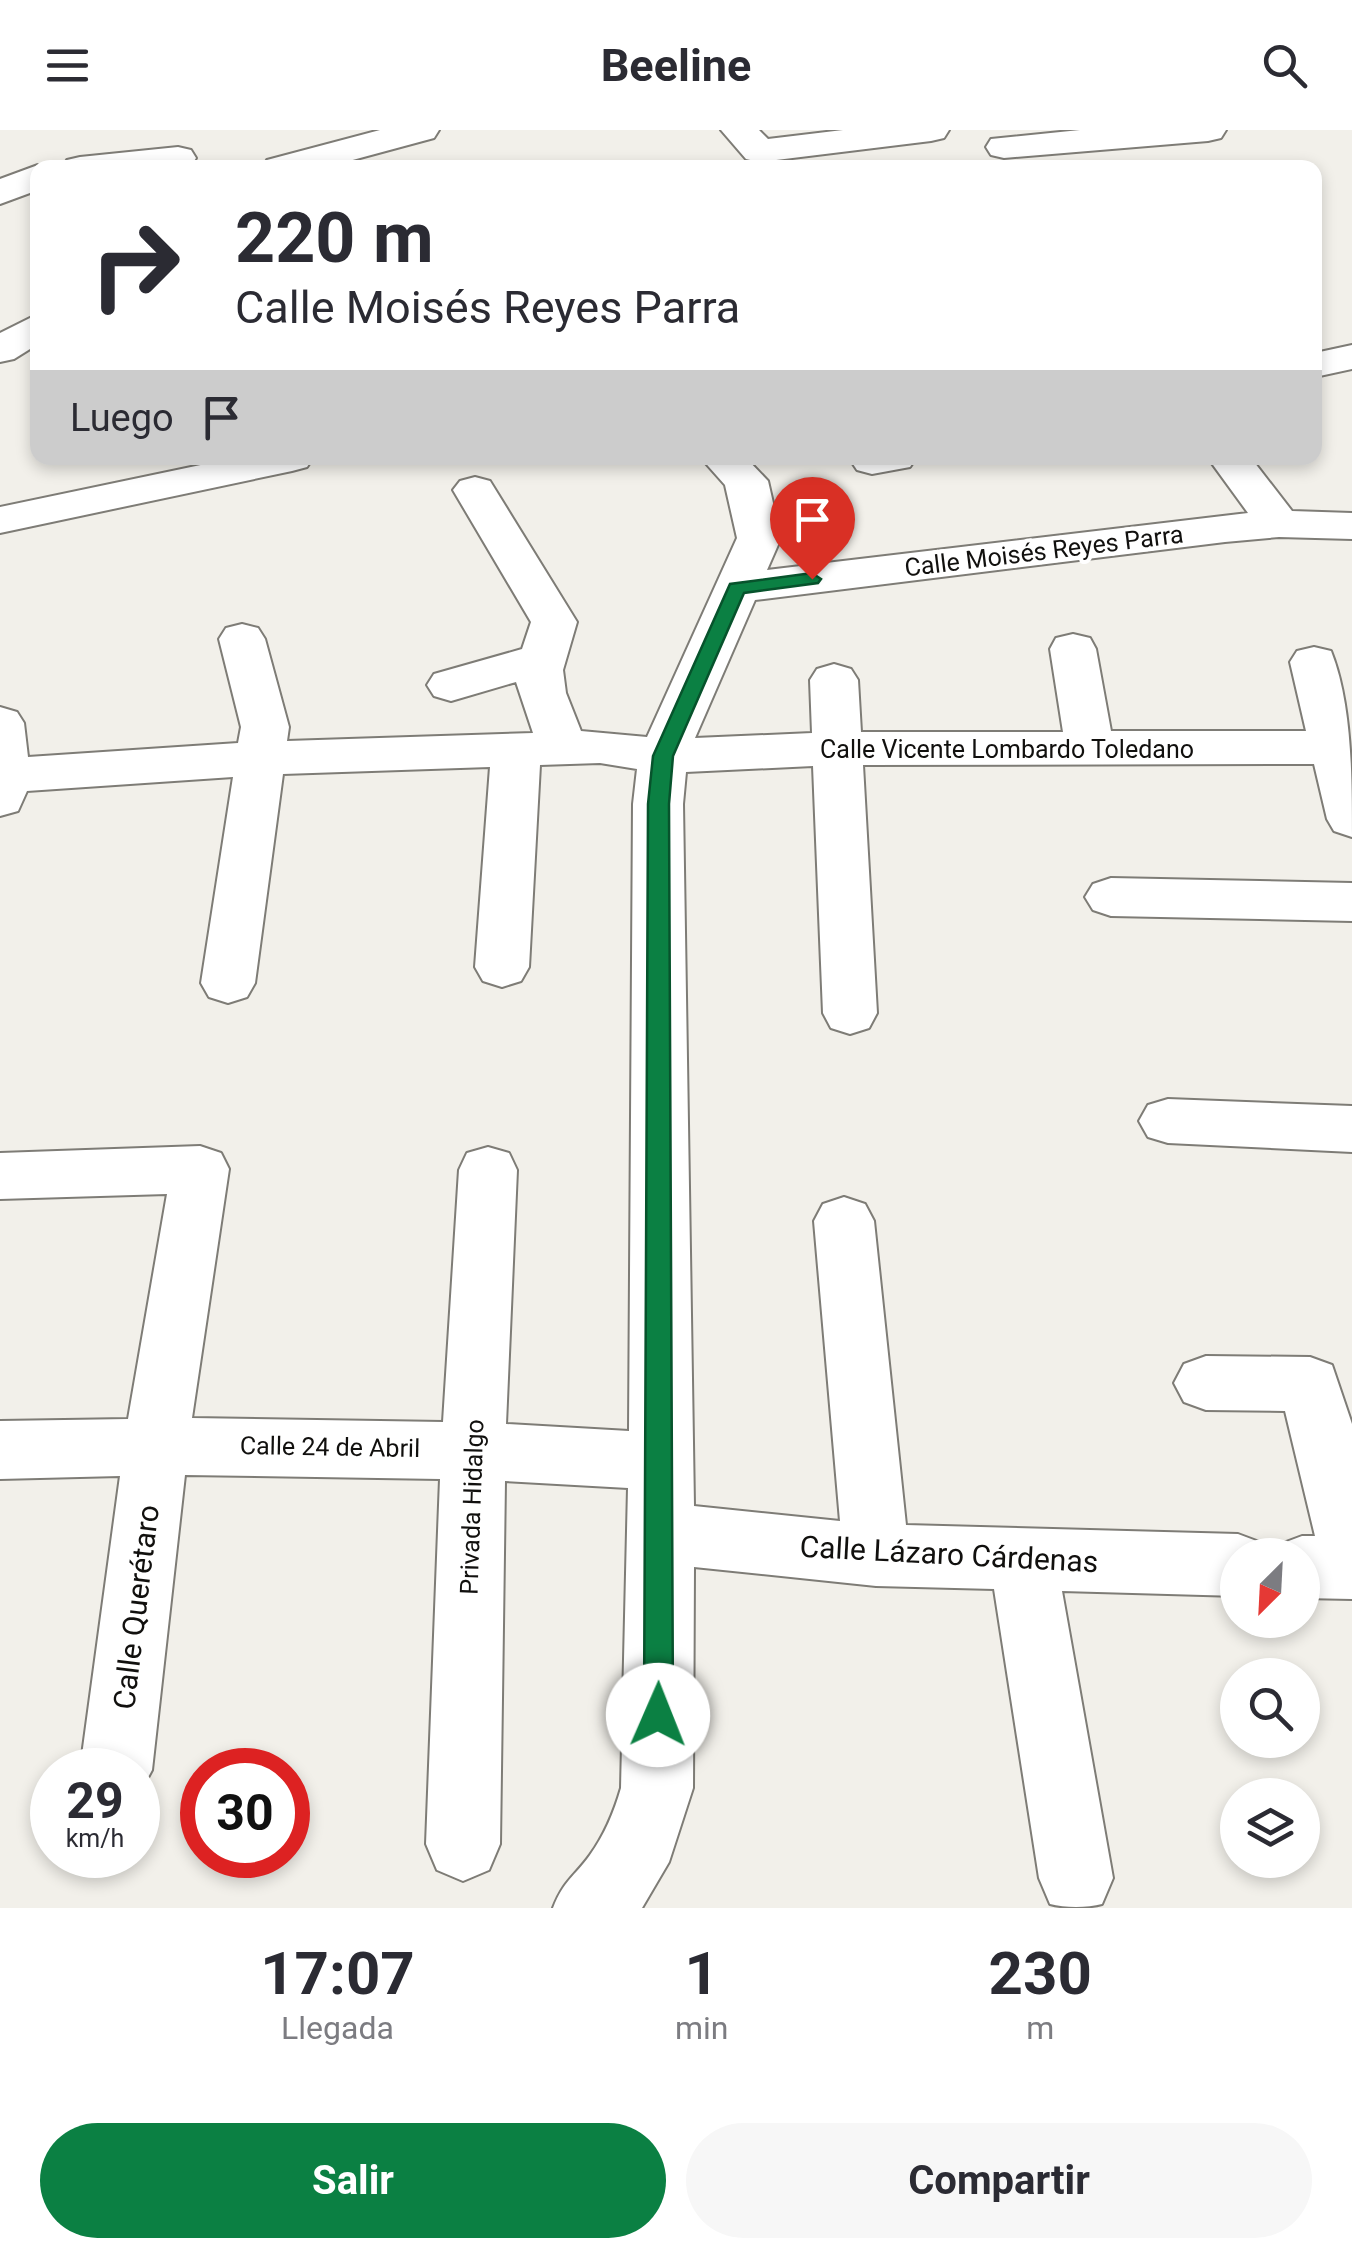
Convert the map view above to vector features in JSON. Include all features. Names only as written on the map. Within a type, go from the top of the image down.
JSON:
[{"type":"street","points":[[146,130],[185,160]]},
{"type":"street","points":[[310,160],[421,130]]},
{"type":"street","points":[[749,140],[932,130]]},
{"type":"street","points":[[1005,148],[1208,130]]},
{"type":"street","points":[[0,193],[30,180]]},
{"type":"street","points":[[0,350],[30,331]]},
{"type":"street","points":[[1322,363],[1352,357]]},
{"type":"street","points":[[0,520],[259,465]]},
{"type":"street","points":[[590,1908],[615,1884],[643,1836],[657,1788],[661,1533],[658,804],[663,756],[759,538],[746,481],[729,465]]},
{"type":"street","points":[[1234,465],[1279,524]]},
{"type":"street","points":[[475,490],[554,622],[552,642],[541,660],[502,967]]},
{"type":"street","name":"Calle Moisés Reyes Parra","points":[[736,588],[1279,524],[1352,526]]},
{"type":"street","points":[[228,983],[266,726],[242,638]]},
{"type":"street","points":[[1073,648],[1090,748]]},
{"type":"street","points":[[451,685],[541,660]]},
{"type":"street","points":[[1314,662],[1343,747],[1352,819]]},
{"type":"street","points":[[834,680],[850,1013]]},
{"type":"street","points":[[0,724],[1,789]]},
{"type":"street","name":"Calle Vicente Lombardo Toledano","points":[[1,789],[261,769],[531,759],[604,776],[663,756],[837,749],[1343,747]]},
{"type":"street","points":[[1111,897],[1352,902]]},
{"type":"street","points":[[1168,1121],[1352,1128]]},
{"type":"street","name":"Calle Querétaro","points":[[0,1176],[200,1169],[156,1445],[119,1748]]},
{"type":"street","name":"Privada Hidalgo","points":[[462,1844],[474,1449],[488,1170]]},
{"type":"street","points":[[844,1221],[876,1555]]},
{"type":"street","points":[[1206,1383],[1310,1384],[1352,1552]]},
{"type":"street","name":"Calle 24 de Abril","points":[[0,1450],[156,1445],[474,1449],[660,1461]]},
{"type":"street","name":"Calle Lázaro Cárdenas","points":[[661,1533],[876,1555],[1220,1565]]},
{"type":"street","points":[[1023,1560],[1076,1878]]},
{"type":"street","points":[[1320,1567],[1352,1568]]},
{"type":"route","points":[[658,1715],[658,804],[663,756],[736,588],[812,579]]}]
